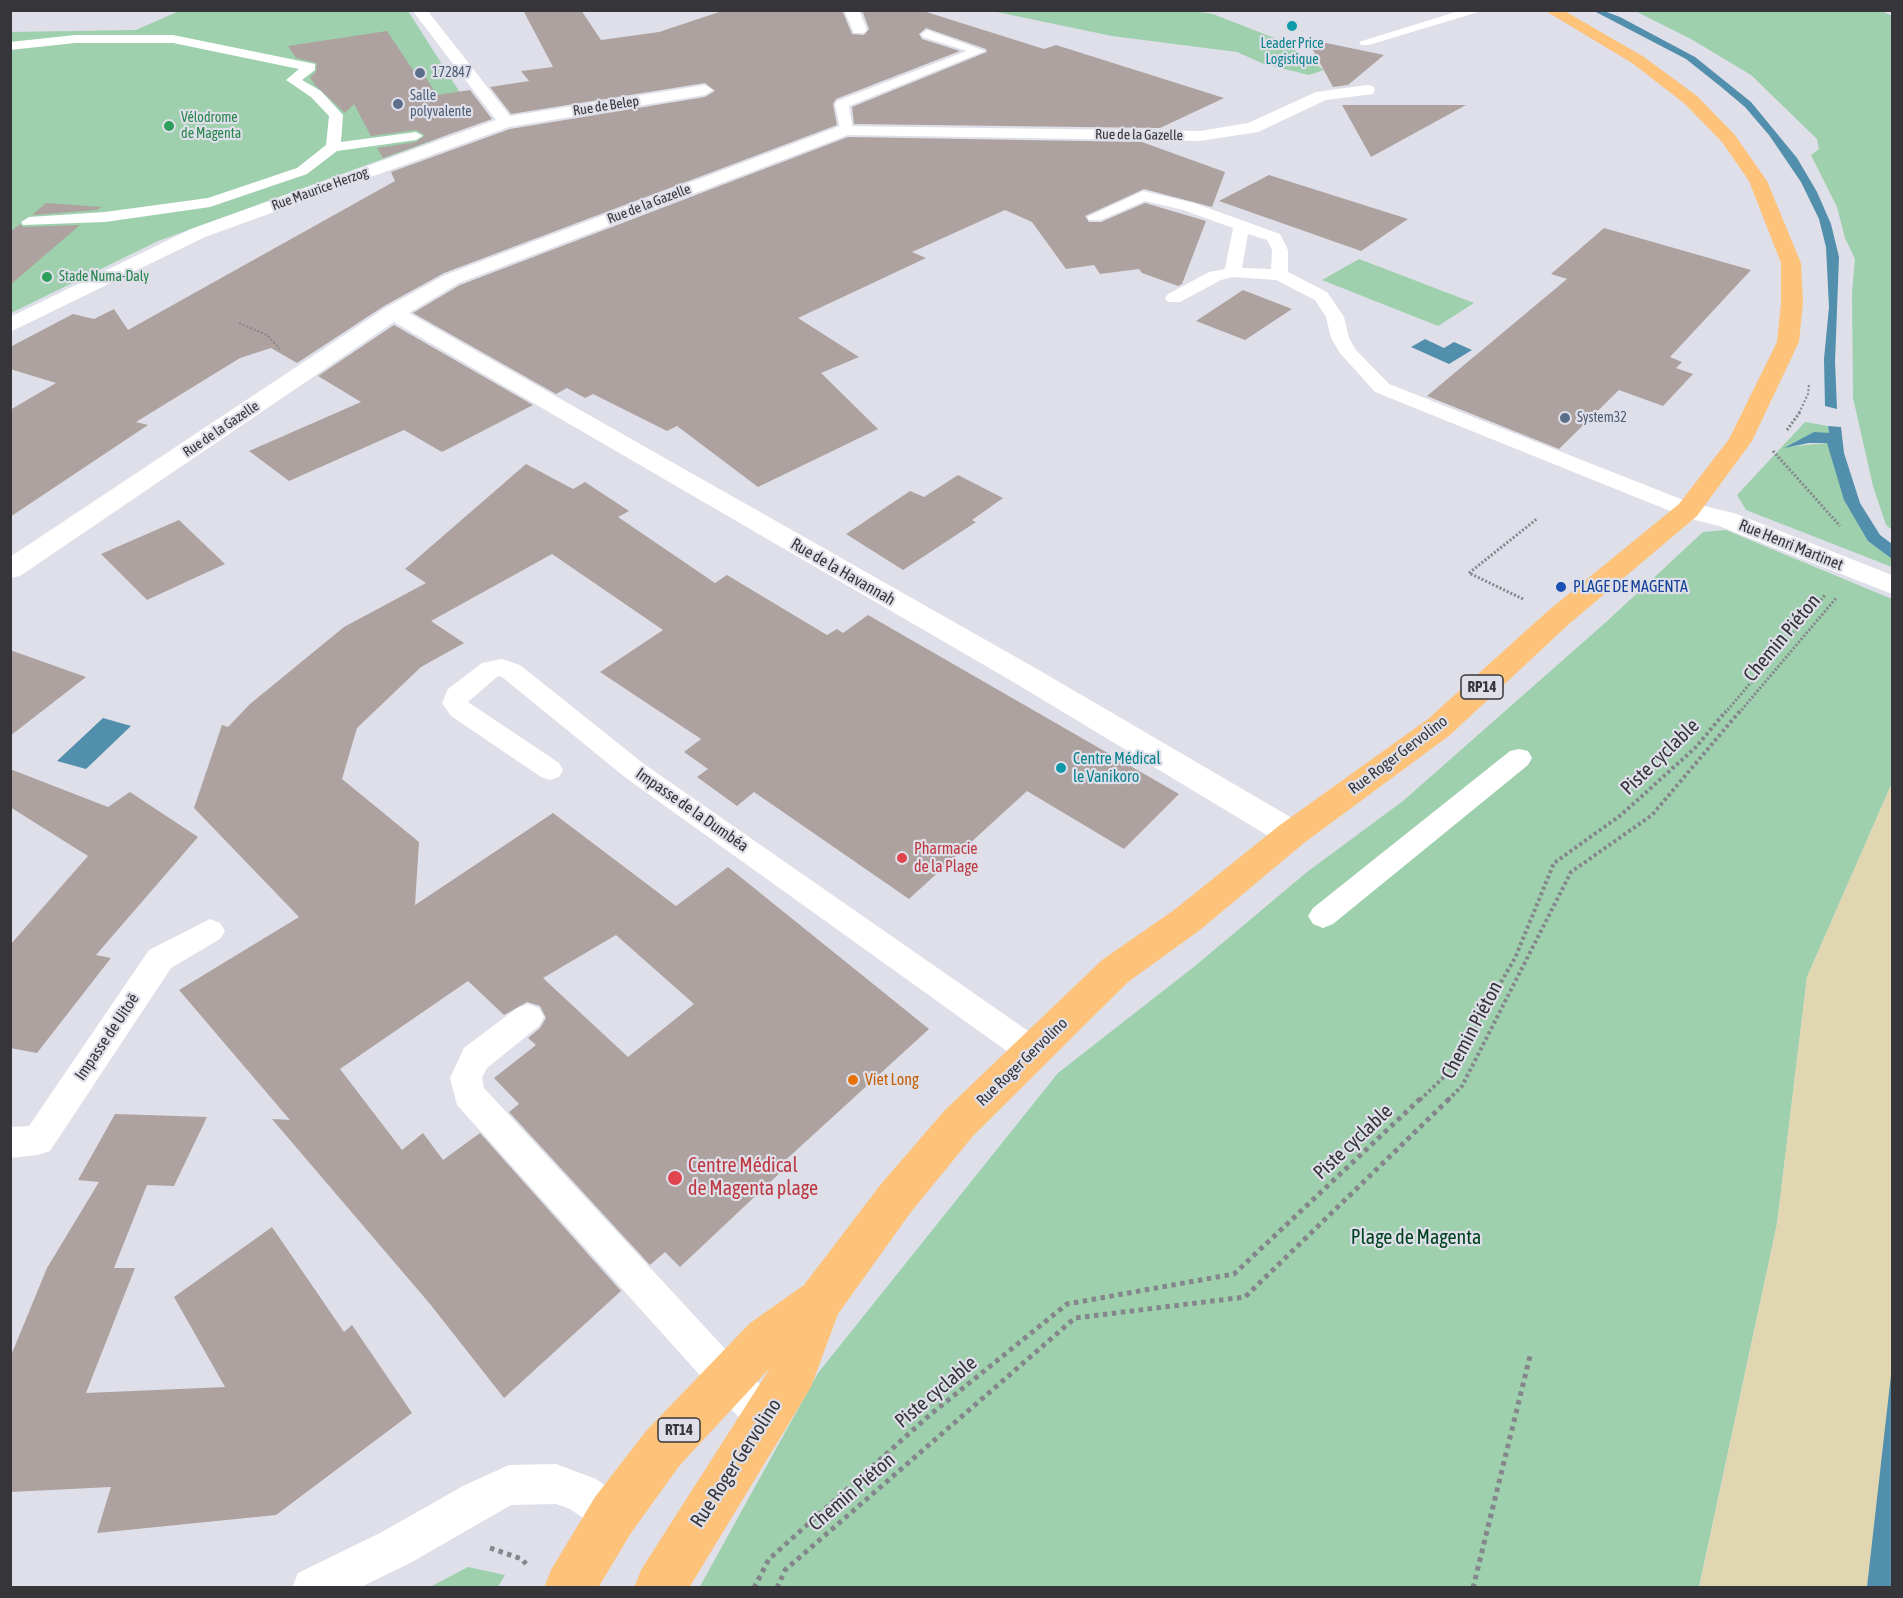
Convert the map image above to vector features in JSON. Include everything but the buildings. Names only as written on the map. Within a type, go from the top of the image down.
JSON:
[{"type":"main road","name":"Rue Roger Gervolino","points":[[659,1587],[795,1371],[820,1301],[896,1198],[958,1123],[1115,971],[1187,920],[1292,834],[1439,727],[1559,617],[1688,510],[1740,441],[1778,367],[1788,342],[1792,303],[1791,263],[1758,181],[1728,138],[1691,100],[1638,60],[1551,10]]},
{"type":"main road","name":"Rue Roger Gervolino","points":[[569,1587],[613,1515],[663,1448],[766,1339],[820,1301]]},
{"type":"street","points":[[418,10],[506,122]]},
{"type":"street","points":[[851,10],[859,30]]},
{"type":"street","name":"Rue de Belep","points":[[506,122],[705,90]]},
{"type":"street","name":"Rue de la Gazelle","points":[[10,570],[393,313],[452,279],[846,130],[1200,136],[1252,128],[1322,96],[1367,90]]},
{"type":"street","name":"Rue Maurice Herzog","points":[[10,326],[198,232],[506,122]]},
{"type":"street","name":"Rue de la Havannah","points":[[393,313],[1046,687],[1292,834]]},
{"type":"street","name":"Rue Henri Martinet","points":[[1688,510],[1728,520],[1893,585]]},
{"type":"lane","points":[[1365,42],[1472,12],[1468,10]]},
{"type":"lane","points":[[846,130],[842,104],[979,51],[927,34]]},
{"type":"lane","points":[[10,46],[75,39],[173,39],[310,67],[293,80],[316,94],[336,115],[333,147]]},
{"type":"lane","points":[[29,222],[105,217],[210,202],[302,171],[333,147],[416,136]]},
{"type":"lane","points":[[1095,217],[1143,196],[1188,206],[1274,237],[1280,250],[1279,275]]},
{"type":"lane","points":[[10,217],[68,232]]},
{"type":"lane","points":[[1233,272],[1241,226]]},
{"type":"lane","points":[[1174,298],[1215,276],[1233,272],[1279,275],[1302,284],[1321,296],[1335,317],[1340,338],[1349,353],[1382,388],[1688,510]]},
{"type":"lane","name":"Impasse de la Dumbéa","points":[[550,770],[460,710],[455,704],[457,695],[486,671],[496,668],[507,669],[635,771],[1033,1052]]},
{"type":"lane","points":[[1323,916],[1519,758]]},
{"type":"lane","name":"Impasse de Uitoë","points":[[10,1143],[38,1140],[160,959],[210,931]]},
{"type":"lane","points":[[528,1017],[475,1058],[466,1078],[469,1095],[727,1378],[766,1417]]},
{"type":"lane","points":[[313,1587],[397,1547],[477,1500],[509,1485],[556,1484],[582,1493],[613,1515]]},
{"type":"path","points":[[239,323],[267,334],[302,375]]},
{"type":"path","points":[[1770,448],[1861,549],[1849,568]]},
{"type":"path","points":[[1538,518],[1469,573],[1559,617]]},
{"type":"path","name":"Piste cyclable","points":[[754,1587],[768,1559],[930,1414],[1067,1304],[1234,1274],[1449,1072],[1515,958],[1554,863],[1621,816],[1696,747],[1849,568]]},
{"type":"path","name":"Chemin Piéton","points":[[777,1587],[786,1570],[1075,1318],[1245,1297],[1462,1086],[1571,872],[1652,815],[1854,577],[1849,568]]},
{"type":"path","points":[[1473,1587],[1531,1352]]},
{"type":"path","points":[[483,1545],[522,1559],[530,1568],[525,1574]]},
{"type":"green space","points":[[1188,10],[1213,14],[1282,41],[1324,70],[1309,75],[1264,64],[1237,52],[1112,36],[992,11]]},
{"type":"green space","points":[[1880,10],[1892,16],[1892,530],[1886,525],[1873,486],[1853,398],[1852,293],[1855,259],[1845,238],[1837,207],[1811,155],[1819,149],[1817,139],[1751,75],[1691,39],[1635,11]]},
{"type":"green space","points":[[179,11],[408,11],[473,113],[455,131],[432,141],[158,241],[11,313],[11,32],[136,30]]},
{"type":"green space","points":[[1359,259],[1474,303],[1438,326],[1322,280]]},
{"type":"green space","points":[[1805,422],[1828,426],[1829,434],[1786,447],[1827,443],[1868,541],[1892,559],[1892,567],[1746,510],[1737,495]]},
{"type":"green space","name":"Plage de Magenta","points":[[1726,530],[1892,599],[1892,783],[1807,977],[1777,1224],[1699,1587],[699,1588],[818,1373],[1058,1073],[1195,966],[1307,872],[1403,801],[1605,623],[1703,532]]},
{"type":"green space","points":[[468,1567],[505,1575],[498,1587],[430,1587]]},
{"type":"sand","points":[[1892,783],[1892,1587],[1699,1588],[1777,1224],[1807,977]]},
{"type":"water","points":[[1594,11],[1604,11],[1620,17],[1695,57],[1751,102],[1797,158],[1817,192],[1831,224],[1839,257],[1835,362],[1837,409],[1825,406],[1824,359],[1829,307],[1826,247],[1819,219],[1801,182],[1769,135],[1745,107],[1720,86],[1686,59]]},
{"type":"water","points":[[1425,339],[1444,348],[1454,342],[1472,350],[1449,364],[1411,347]]},
{"type":"water","points":[[1828,426],[1841,427],[1844,453],[1860,503],[1880,535],[1892,544],[1892,559],[1868,541],[1844,500],[1827,443],[1809,443],[1784,448],[1814,432],[1829,433]]},
{"type":"water","points":[[103,718],[131,726],[86,769],[57,761]]},
{"type":"water","points":[[1892,1366],[1892,1587],[1867,1587]]},
{"type":"place","name":"Leader Price Logistique","points":[[1292,26]]},
{"type":"place","name":"172847","points":[[420,73]]},
{"type":"place","name":"Salle polyvalente","points":[[398,104]]},
{"type":"place","name":"Vélodrome de Magenta","points":[[169,126]]},
{"type":"place","name":"Stade Numa-Daly","points":[[47,277]]},
{"type":"place","name":"System32","points":[[1565,418]]},
{"type":"place","name":"PLAGE DE MAGENTA","points":[[1561,587]]},
{"type":"place","name":"Centre Médical le Vanikoro","points":[[1061,768]]},
{"type":"place","name":"Pharmacie de la Plage","points":[[902,858]]},
{"type":"place","name":"Viet Long","points":[[853,1080]]},
{"type":"place","name":"Centre Médical de Magenta plage","points":[[675,1178]]}]
